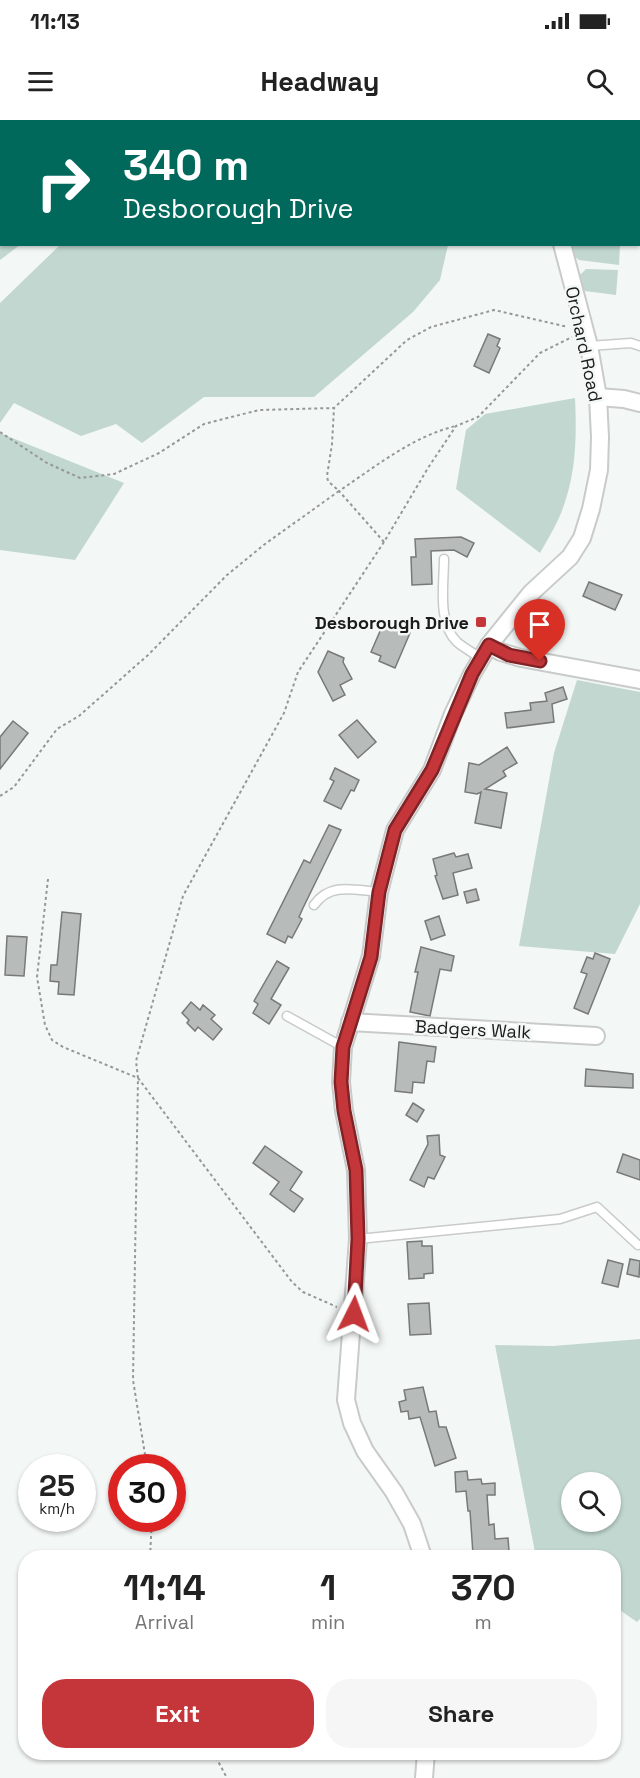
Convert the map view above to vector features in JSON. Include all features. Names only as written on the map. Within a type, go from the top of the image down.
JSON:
[{"type":"street","name":"Orchard Road","points":[[421,1550],[412,1524],[394,1492],[365,1450],[352,1423],[346,1401],[358,1239],[356,1170],[344,1111],[341,1082],[343,1047],[371,957],[379,892],[395,830],[432,770],[453,714],[485,651],[531,593],[570,557],[582,538],[591,509],[598,470],[600,437],[598,397],[586,338],[563,246]]},
{"type":"street","points":[[598,397],[640,403]]},
{"type":"street","points":[[485,651],[501,652],[521,658],[640,680]]},
{"type":"street","name":"Badgers Walk","points":[[350,1022],[596,1036]]},
{"type":"street","points":[[424,1778],[425,1760]]},
{"type":"lane","points":[[586,338],[640,346]]},
{"type":"lane","points":[[444,559],[446,622],[456,641],[485,651]]},
{"type":"lane","points":[[314,905],[320,896],[339,888],[379,892]]},
{"type":"lane","points":[[287,1016],[343,1047]]},
{"type":"lane","points":[[358,1239],[560,1219],[597,1207],[638,1245]]},
{"type":"path","points":[[0,432],[47,463],[80,478],[114,474],[159,453],[204,424],[259,411],[334,408],[407,340],[431,327],[494,310],[586,338]]},
{"type":"path","points":[[0,796],[14,788],[57,729],[79,716],[148,655],[227,575],[265,544],[394,454],[440,430],[478,417],[540,353],[586,338]]},
{"type":"path","points":[[334,408],[328,481],[384,542]]},
{"type":"path","points":[[145,1454],[133,1380],[138,1078],[136,1061],[183,896],[284,713],[298,672],[384,542],[456,426]]},
{"type":"path","points":[[48,879],[37,977],[45,1025],[52,1040],[63,1047],[138,1078],[292,1282],[303,1292],[354,1314]]},
{"type":"path","points":[[150,1550],[151,1532]]},
{"type":"path","points":[[217,1760],[227,1778]]},
{"type":"green space","points":[[0,246],[19,246],[0,260]]},
{"type":"green space","points":[[59,246],[448,246],[440,280],[413,312],[314,397],[204,397],[142,443],[116,424],[81,436],[14,403],[0,423],[0,303]]},
{"type":"green space","points":[[569,246],[620,246],[619,265],[579,260]]},
{"type":"green space","points":[[586,269],[618,270],[616,295],[585,291],[578,277]]},
{"type":"green space","points":[[575,398],[575,445],[569,490],[558,520],[540,553],[456,489],[466,430],[485,414]]},
{"type":"green space","points":[[0,433],[124,483],[75,560],[0,550]]},
{"type":"green space","points":[[577,680],[640,692],[640,904],[615,954],[519,946],[554,753]]},
{"type":"green space","points":[[640,1339],[640,1619],[637,1622],[621,1611],[621,1550],[535,1550],[495,1345],[553,1346]]},
{"type":"building","points":[[488,334],[500,339],[497,346],[500,348],[489,373],[474,366]]},
{"type":"building","points":[[461,537],[474,543],[467,557],[454,550],[431,551],[432,584],[412,585],[411,557],[416,557],[415,539]]},
{"type":"building","points":[[589,582],[622,595],[615,610],[583,596]]},
{"type":"building","points":[[384,622],[410,633],[395,668],[379,661],[381,656],[371,652]]},
{"type":"building","points":[[328,651],[344,658],[343,662],[352,679],[340,685],[345,695],[333,701],[318,672]]},
{"type":"building","points":[[563,687],[567,699],[552,704],[554,722],[507,728],[505,713],[531,710],[530,703],[547,701],[545,693]]},
{"type":"building","points":[[357,720],[376,742],[358,758],[339,735]]},
{"type":"building","points":[[13,721],[28,733],[0,769],[0,737]]},
{"type":"building","points":[[507,747],[517,763],[503,771],[506,776],[485,789],[507,793],[501,828],[475,823],[481,792],[477,794],[465,792],[469,763],[479,765]]},
{"type":"building","points":[[335,768],[359,780],[341,809],[324,801],[334,781],[330,779]]},
{"type":"building","points":[[329,825],[341,830],[299,917],[302,919],[292,938],[288,936],[285,943],[267,934],[304,860],[310,863]]},
{"type":"building","points":[[454,853],[456,857],[468,854],[472,868],[453,873],[458,895],[443,899],[435,876],[437,875],[433,859]]},
{"type":"building","points":[[476,889],[479,900],[467,903],[464,892]]},
{"type":"building","points":[[62,912],[81,914],[74,995],[58,994],[59,982],[50,981],[51,965],[57,965]]},
{"type":"building","points":[[439,916],[445,935],[431,940],[425,921]]},
{"type":"building","points":[[7,936],[27,937],[24,976],[5,975]]},
{"type":"building","points":[[421,947],[454,956],[451,971],[440,969],[430,1016],[410,1012]]},
{"type":"building","points":[[595,953],[610,959],[588,1014],[574,1008],[587,974],[581,972],[587,957],[593,959]]},
{"type":"building","points":[[277,961],[289,968],[271,999],[281,1005],[269,1024],[253,1013],[258,1004],[254,1001]]},
{"type":"building","points":[[191,1002],[200,1010],[203,1005],[215,1015],[211,1019],[222,1029],[213,1040],[198,1027],[195,1031],[187,1023],[189,1020],[182,1013]]},
{"type":"building","points":[[399,1042],[436,1047],[434,1062],[427,1061],[424,1083],[413,1082],[412,1093],[395,1091]]},
{"type":"building","points":[[586,1069],[633,1074],[633,1088],[585,1086]]},
{"type":"building","points":[[413,1103],[424,1110],[417,1122],[406,1115]]},
{"type":"building","points":[[439,1135],[440,1155],[445,1157],[434,1179],[428,1177],[424,1187],[410,1180],[428,1144],[427,1136]]},
{"type":"building","points":[[265,1146],[302,1172],[290,1190],[303,1199],[294,1212],[270,1194],[279,1182],[253,1163]]},
{"type":"building","points":[[623,1154],[640,1160],[640,1180],[617,1172]]},
{"type":"building","points":[[422,1241],[422,1246],[432,1246],[433,1273],[424,1274],[424,1278],[409,1279],[407,1242]]},
{"type":"building","points":[[630,1259],[640,1261],[639,1277],[627,1274]]},
{"type":"building","points":[[608,1260],[623,1264],[618,1287],[602,1283]]},
{"type":"building","points":[[429,1303],[431,1334],[410,1335],[408,1304]]},
{"type":"building","points":[[423,1387],[429,1412],[436,1411],[439,1427],[446,1427],[456,1458],[435,1466],[420,1417],[409,1419],[408,1411],[401,1412],[399,1402],[406,1400],[404,1390]]},
{"type":"building","points":[[467,1471],[468,1480],[481,1479],[482,1484],[495,1483],[495,1495],[487,1495],[489,1525],[494,1524],[495,1539],[508,1538],[509,1550],[473,1550],[466,1491],[456,1492],[455,1472]]},
{"type":"place","name":"Desborough Drive","points":[[481,622]]},
{"type":"route","points":[[354,1314],[358,1239],[356,1170],[344,1111],[341,1082],[343,1047],[371,957],[379,892],[395,830],[432,770],[453,714],[489,645],[509,655],[540,661]]}]
